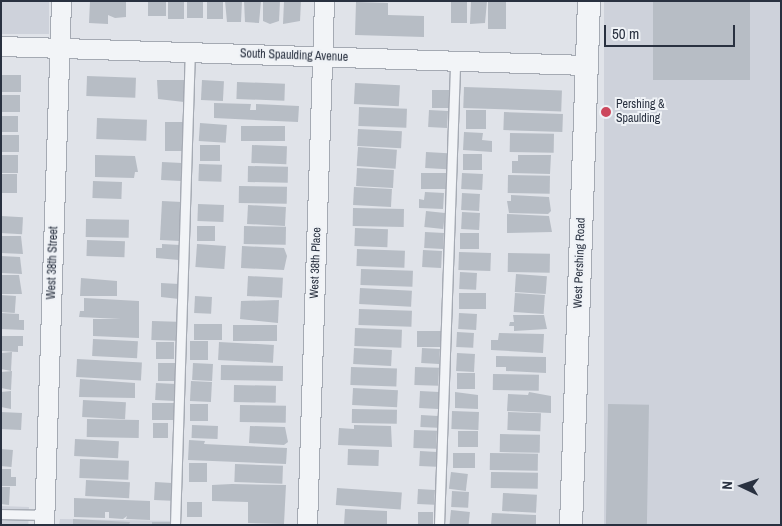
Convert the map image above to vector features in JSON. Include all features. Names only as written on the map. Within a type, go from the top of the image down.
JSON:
[{"type":"street","name":"West 38th Street","points":[[44,520],[61,1]]},
{"type":"street","name":"West 38th Place","points":[[307,525],[324,1]]},
{"type":"street","name":"West Pershing Road","points":[[571,525],[589,1]]},
{"type":"street","name":"South Spaulding Avenue","points":[[1,46],[586,65]]},
{"type":"lane","points":[[176,525],[190,52]]},
{"type":"lane","points":[[439,525],[455,61]]},
{"type":"lane","points":[[1,514],[44,520]]},
{"type":"shaded area","points":[[1,1],[49,1],[49,34],[1,34]]},
{"type":"shaded area","points":[[604,1],[781,1],[781,525],[604,525]]},
{"type":"shaded area","points":[[1,506],[29,507],[28,525],[1,525]]},
{"type":"shaded area","points":[[60,519],[176,521],[175,525],[59,525]]},
{"type":"building","points":[[90,1],[126,1],[126,17],[115,18],[108,15],[108,24],[89,23]]},
{"type":"building","points":[[148,1],[166,1],[166,16],[148,16]]},
{"type":"building","points":[[168,1],[184,1],[184,19],[168,19]]},
{"type":"building","points":[[187,1],[203,1],[203,18],[187,18]]},
{"type":"building","points":[[207,1],[223,1],[223,19],[207,19]]},
{"type":"building","points":[[225,1],[242,1],[241,22],[227,22]]},
{"type":"building","points":[[244,1],[261,1],[259,23],[245,22]]},
{"type":"building","points":[[263,1],[280,1],[279,21],[270,24],[263,21]]},
{"type":"building","points":[[284,1],[301,1],[300,21],[283,24]]},
{"type":"building","points":[[451,1],[467,1],[467,23],[451,23]]},
{"type":"building","points":[[471,1],[487,1],[485,23],[470,24]]},
{"type":"building","points":[[488,1],[506,1],[506,29],[488,29]]},
{"type":"building","points":[[653,1],[750,1],[750,80],[653,80]]},
{"type":"building","points":[[356,2],[388,3],[388,15],[424,16],[424,37],[355,35]]},
{"type":"building","points":[[1,75],[21,75],[21,92],[1,92]]},
{"type":"building","points":[[87,76],[136,78],[135,98],[86,96]]},
{"type":"building","points":[[157,80],[185,80],[184,102],[158,99]]},
{"type":"building","points":[[202,80],[224,81],[223,101],[201,100]]},
{"type":"building","points":[[237,82],[285,84],[284,101],[236,99]]},
{"type":"building","points":[[355,83],[400,85],[399,106],[354,104]]},
{"type":"building","points":[[464,87],[562,90],[561,111],[463,108]]},
{"type":"building","points":[[432,90],[449,90],[449,108],[432,108]]},
{"type":"building","points":[[1,95],[20,95],[20,112],[1,112]]},
{"type":"building","points":[[214,103],[251,104],[250,110],[256,110],[256,104],[299,106],[298,122],[214,118]]},
{"type":"building","points":[[359,107],[407,109],[406,128],[358,126]]},
{"type":"building","points":[[429,110],[448,111],[447,128],[428,127]]},
{"type":"building","points":[[466,110],[486,110],[486,129],[466,129]]},
{"type":"building","points":[[504,112],[563,114],[562,132],[503,130]]},
{"type":"building","points":[[1,116],[18,116],[18,132],[1,132]]},
{"type":"building","points":[[97,118],[147,120],[146,141],[96,139]]},
{"type":"building","points":[[165,122],[183,122],[183,151],[165,151]]},
{"type":"building","points":[[200,123],[227,125],[226,143],[199,141]]},
{"type":"building","points":[[241,126],[285,126],[285,141],[241,141]]},
{"type":"building","points":[[358,129],[402,131],[401,148],[357,146]]},
{"type":"building","points":[[464,132],[483,133],[482,140],[492,141],[492,152],[463,150]]},
{"type":"building","points":[[510,133],[554,134],[554,153],[510,152]]},
{"type":"building","points":[[1,135],[19,135],[19,152],[1,152]]},
{"type":"building","points":[[200,145],[220,145],[220,161],[200,161]]},
{"type":"building","points":[[252,145],[287,146],[286,164],[251,163]]},
{"type":"building","points":[[358,147],[397,150],[396,169],[357,166]]},
{"type":"building","points":[[426,152],[448,153],[447,169],[425,168]]},
{"type":"building","points":[[463,154],[482,154],[482,170],[463,170]]},
{"type":"building","points":[[1,155],[18,155],[18,173],[1,173]]},
{"type":"building","points":[[95,155],[135,156],[138,172],[135,172],[134,178],[95,177]]},
{"type":"building","points":[[518,155],[551,155],[550,174],[512,173],[512,161],[518,161]]},
{"type":"building","points":[[162,162],[182,163],[181,181],[161,180]]},
{"type":"building","points":[[199,164],[222,165],[221,182],[198,181]]},
{"type":"building","points":[[248,166],[288,167],[288,183],[248,182]]},
{"type":"building","points":[[357,168],[394,170],[393,188],[356,186]]},
{"type":"building","points":[[421,173],[446,173],[446,189],[421,189]]},
{"type":"building","points":[[462,173],[483,174],[482,190],[461,189]]},
{"type":"building","points":[[1,174],[17,174],[17,193],[1,193]]},
{"type":"building","points":[[508,175],[550,176],[550,194],[508,193]]},
{"type":"building","points":[[93,181],[122,182],[121,199],[92,198]]},
{"type":"building","points":[[239,186],[287,187],[287,204],[239,203]]},
{"type":"building","points":[[354,187],[392,189],[391,207],[353,205]]},
{"type":"building","points":[[425,192],[444,193],[443,209],[419,208],[419,199],[424,200]]},
{"type":"building","points":[[462,193],[480,194],[479,211],[461,210]]},
{"type":"building","points":[[511,195],[549,197],[551,211],[548,214],[509,213],[507,201],[511,201]]},
{"type":"building","points":[[162,201],[182,202],[180,241],[160,240]]},
{"type":"building","points":[[198,204],[224,205],[223,222],[197,221]]},
{"type":"building","points":[[248,205],[286,207],[285,226],[247,224]]},
{"type":"building","points":[[353,208],[404,209],[404,227],[353,226]]},
{"type":"building","points":[[426,211],[445,213],[443,229],[424,227]]},
{"type":"building","points":[[462,212],[480,213],[479,230],[461,229]]},
{"type":"building","points":[[507,214],[549,216],[552,232],[507,233]]},
{"type":"building","points":[[1,216],[23,217],[22,234],[1,233]]},
{"type":"building","points":[[86,219],[129,220],[129,238],[86,237]]},
{"type":"building","points":[[197,226],[215,226],[215,241],[197,241]]},
{"type":"building","points":[[244,226],[286,227],[286,245],[244,244]]},
{"type":"building","points":[[355,228],[388,229],[387,247],[354,246]]},
{"type":"building","points":[[425,232],[444,233],[443,249],[424,248]]},
{"type":"building","points":[[460,233],[479,233],[479,249],[460,249]]},
{"type":"building","points":[[1,236],[21,236],[23,254],[1,253]]},
{"type":"building","points":[[87,240],[125,241],[124,257],[86,256]]},
{"type":"building","points":[[162,244],[180,245],[179,260],[156,258],[156,248],[162,248]]},
{"type":"building","points":[[197,244],[226,246],[224,269],[195,267]]},
{"type":"building","points":[[242,246],[284,248],[287,256],[284,270],[241,268]]},
{"type":"building","points":[[357,249],[405,251],[404,268],[356,266]]},
{"type":"building","points":[[423,250],[442,251],[441,268],[422,267]]},
{"type":"building","points":[[459,252],[491,253],[490,271],[458,270]]},
{"type":"building","points":[[508,253],[550,254],[550,273],[508,272]]},
{"type":"building","points":[[1,256],[20,257],[22,274],[1,273]]},
{"type":"building","points":[[361,269],[413,271],[412,287],[360,285]]},
{"type":"building","points":[[460,272],[477,273],[476,290],[459,289]]},
{"type":"building","points":[[516,274],[547,276],[546,294],[515,292]]},
{"type":"building","points":[[1,275],[19,275],[22,294],[1,294]]},
{"type":"building","points":[[248,276],[283,278],[282,298],[247,296]]},
{"type":"building","points":[[81,278],[117,281],[117,296],[80,296]]},
{"type":"building","points":[[161,283],[179,284],[179,299],[161,297]]},
{"type":"building","points":[[360,288],[412,291],[411,307],[359,304]]},
{"type":"building","points":[[459,293],[486,293],[486,309],[459,309]]},
{"type":"building","points":[[515,293],[545,295],[544,314],[514,312]]},
{"type":"building","points":[[1,295],[16,296],[15,313],[1,312]]},
{"type":"building","points":[[195,296],[212,297],[211,314],[194,313]]},
{"type":"building","points":[[84,298],[139,301],[139,338],[93,336],[93,319],[121,319],[79,317],[80,311],[84,311]]},
{"type":"building","points":[[279,300],[278,323],[240,319],[241,301]]},
{"type":"building","points":[[359,309],[412,311],[411,327],[358,325]]},
{"type":"building","points":[[1,313],[19,314],[19,320],[24,320],[24,330],[1,329]]},
{"type":"building","points":[[459,313],[477,314],[476,330],[458,329]]},
{"type":"building","points":[[513,315],[544,315],[547,329],[514,331],[514,326],[509,326],[510,322],[514,322]]},
{"type":"building","points":[[152,321],[177,322],[176,341],[151,340]]},
{"type":"building","points":[[194,324],[222,324],[222,340],[194,340]]},
{"type":"building","points":[[233,325],[277,325],[277,341],[233,341]]},
{"type":"building","points":[[355,328],[402,330],[401,348],[354,346]]},
{"type":"building","points":[[417,331],[441,331],[441,347],[417,347]]},
{"type":"building","points":[[457,332],[474,333],[473,348],[456,347]]},
{"type":"building","points":[[499,333],[544,334],[543,353],[491,350],[491,340],[498,340]]},
{"type":"building","points":[[1,336],[23,336],[23,346],[18,346],[18,352],[1,351]]},
{"type":"building","points":[[93,339],[138,341],[137,358],[92,356]]},
{"type":"building","points":[[190,341],[208,341],[208,360],[190,360]]},
{"type":"building","points":[[156,342],[174,342],[174,359],[156,359]]},
{"type":"building","points":[[219,342],[274,345],[273,363],[218,360]]},
{"type":"building","points":[[354,348],[392,350],[391,366],[353,364]]},
{"type":"building","points":[[422,348],[440,349],[439,364],[421,363]]},
{"type":"building","points":[[12,352],[11,371],[1,369],[1,353]]},
{"type":"building","points":[[457,353],[475,354],[474,372],[456,371]]},
{"type":"building","points":[[496,356],[546,357],[546,373],[506,371],[506,367],[496,367]]},
{"type":"building","points":[[77,359],[142,362],[141,380],[76,377]]},
{"type":"building","points":[[158,363],[177,363],[177,381],[158,381]]},
{"type":"building","points":[[193,363],[213,364],[212,381],[192,380]]},
{"type":"building","points":[[221,365],[283,366],[283,381],[221,380]]},
{"type":"building","points":[[351,367],[397,369],[396,387],[350,385]]},
{"type":"building","points":[[415,367],[439,368],[438,386],[414,385]]},
{"type":"building","points":[[12,371],[11,390],[1,388],[1,372]]},
{"type":"building","points":[[457,373],[475,373],[475,389],[457,389]]},
{"type":"building","points":[[493,374],[539,375],[539,391],[493,390]]},
{"type":"building","points":[[80,379],[135,383],[135,398],[79,397]]},
{"type":"building","points":[[191,381],[212,382],[211,402],[190,401]]},
{"type":"building","points":[[156,383],[176,384],[175,401],[155,400]]},
{"type":"building","points":[[234,385],[276,386],[276,403],[234,402]]},
{"type":"building","points":[[353,388],[398,390],[397,407],[352,405]]},
{"type":"building","points":[[11,391],[11,409],[1,407],[1,392]]},
{"type":"building","points":[[420,391],[439,392],[438,409],[419,408]]},
{"type":"building","points":[[455,392],[478,395],[478,409],[455,408]]},
{"type":"building","points":[[529,392],[551,396],[551,413],[507,411],[508,394],[528,395]]},
{"type":"building","points":[[83,400],[126,402],[125,419],[82,417]]},
{"type":"building","points":[[152,403],[174,403],[174,420],[152,420]]},
{"type":"building","points":[[190,404],[208,404],[208,421],[190,421]]},
{"type":"building","points":[[608,404],[649,405],[647,525],[606,525]]},
{"type":"building","points":[[240,405],[286,406],[286,423],[240,422]]},
{"type":"building","points":[[352,409],[397,410],[397,424],[352,423]]},
{"type":"building","points":[[452,411],[479,412],[478,430],[451,429]]},
{"type":"building","points":[[1,412],[22,413],[21,430],[1,429]]},
{"type":"building","points":[[508,412],[541,413],[540,431],[507,430]]},
{"type":"building","points":[[421,415],[438,416],[437,428],[420,427]]},
{"type":"building","points":[[87,419],[139,420],[139,438],[87,437]]},
{"type":"building","points":[[153,423],[168,423],[168,438],[153,438]]},
{"type":"building","points":[[192,425],[218,426],[218,439],[192,438]]},
{"type":"building","points":[[354,425],[391,426],[392,447],[338,445],[339,428],[354,429]]},
{"type":"building","points":[[250,426],[285,427],[288,442],[284,445],[249,443]]},
{"type":"building","points":[[414,430],[437,431],[436,449],[413,448]]},
{"type":"building","points":[[458,431],[478,431],[478,447],[458,447]]},
{"type":"building","points":[[500,434],[540,435],[540,453],[500,452]]},
{"type":"building","points":[[75,439],[119,441],[118,458],[74,456]]},
{"type":"building","points":[[189,440],[205,441],[204,444],[287,448],[286,464],[188,460]]},
{"type":"building","points":[[1,449],[13,450],[11,467],[1,466]]},
{"type":"building","points":[[348,449],[379,450],[378,466],[347,465]]},
{"type":"building","points":[[420,451],[437,452],[436,467],[419,466]]},
{"type":"building","points":[[453,453],[475,453],[475,468],[453,468]]},
{"type":"building","points":[[490,453],[538,454],[538,471],[490,470]]},
{"type":"building","points":[[80,459],[129,461],[128,480],[79,478]]},
{"type":"building","points":[[189,463],[207,463],[207,482],[189,482]]},
{"type":"building","points":[[235,464],[283,466],[282,484],[234,482]]},
{"type":"building","points":[[1,469],[11,469],[11,477],[16,477],[16,486],[1,486]]},
{"type":"building","points":[[451,472],[468,474],[466,491],[449,489]]},
{"type":"building","points":[[491,472],[538,473],[538,489],[491,488]]},
{"type":"building","points":[[86,480],[130,482],[129,498],[85,496]]},
{"type":"building","points":[[155,482],[172,483],[171,501],[154,500]]},
{"type":"building","points":[[212,485],[286,485],[284,524],[248,523],[248,502],[212,501]]},
{"type":"building","points":[[1,487],[10,487],[9,505],[1,504]]},
{"type":"building","points":[[337,488],[402,493],[401,509],[336,505]]},
{"type":"building","points":[[418,489],[435,490],[434,505],[417,504]]},
{"type":"building","points":[[452,491],[469,492],[468,508],[451,507]]},
{"type":"building","points":[[503,493],[537,495],[536,513],[502,511]]},
{"type":"building","points":[[74,498],[150,501],[150,520],[126,519],[127,516],[123,519],[109,518],[109,512],[105,512],[105,518],[74,517]]},
{"type":"building","points":[[187,502],[202,502],[202,517],[187,517]]},
{"type":"building","points":[[345,509],[387,511],[387,525],[344,525]]},
{"type":"building","points":[[451,510],[470,512],[469,525],[449,525]]},
{"type":"building","points":[[418,512],[433,512],[433,525],[418,525]]},
{"type":"building","points":[[492,513],[536,515],[536,525],[491,525]]},
{"type":"building","points":[[73,519],[130,522],[129,525],[73,525]]},
{"type":"building","points":[[152,522],[170,522],[170,525],[152,525]]},
{"type":"place","name":"Pershing & Spaulding","points":[[606,112]]}]
